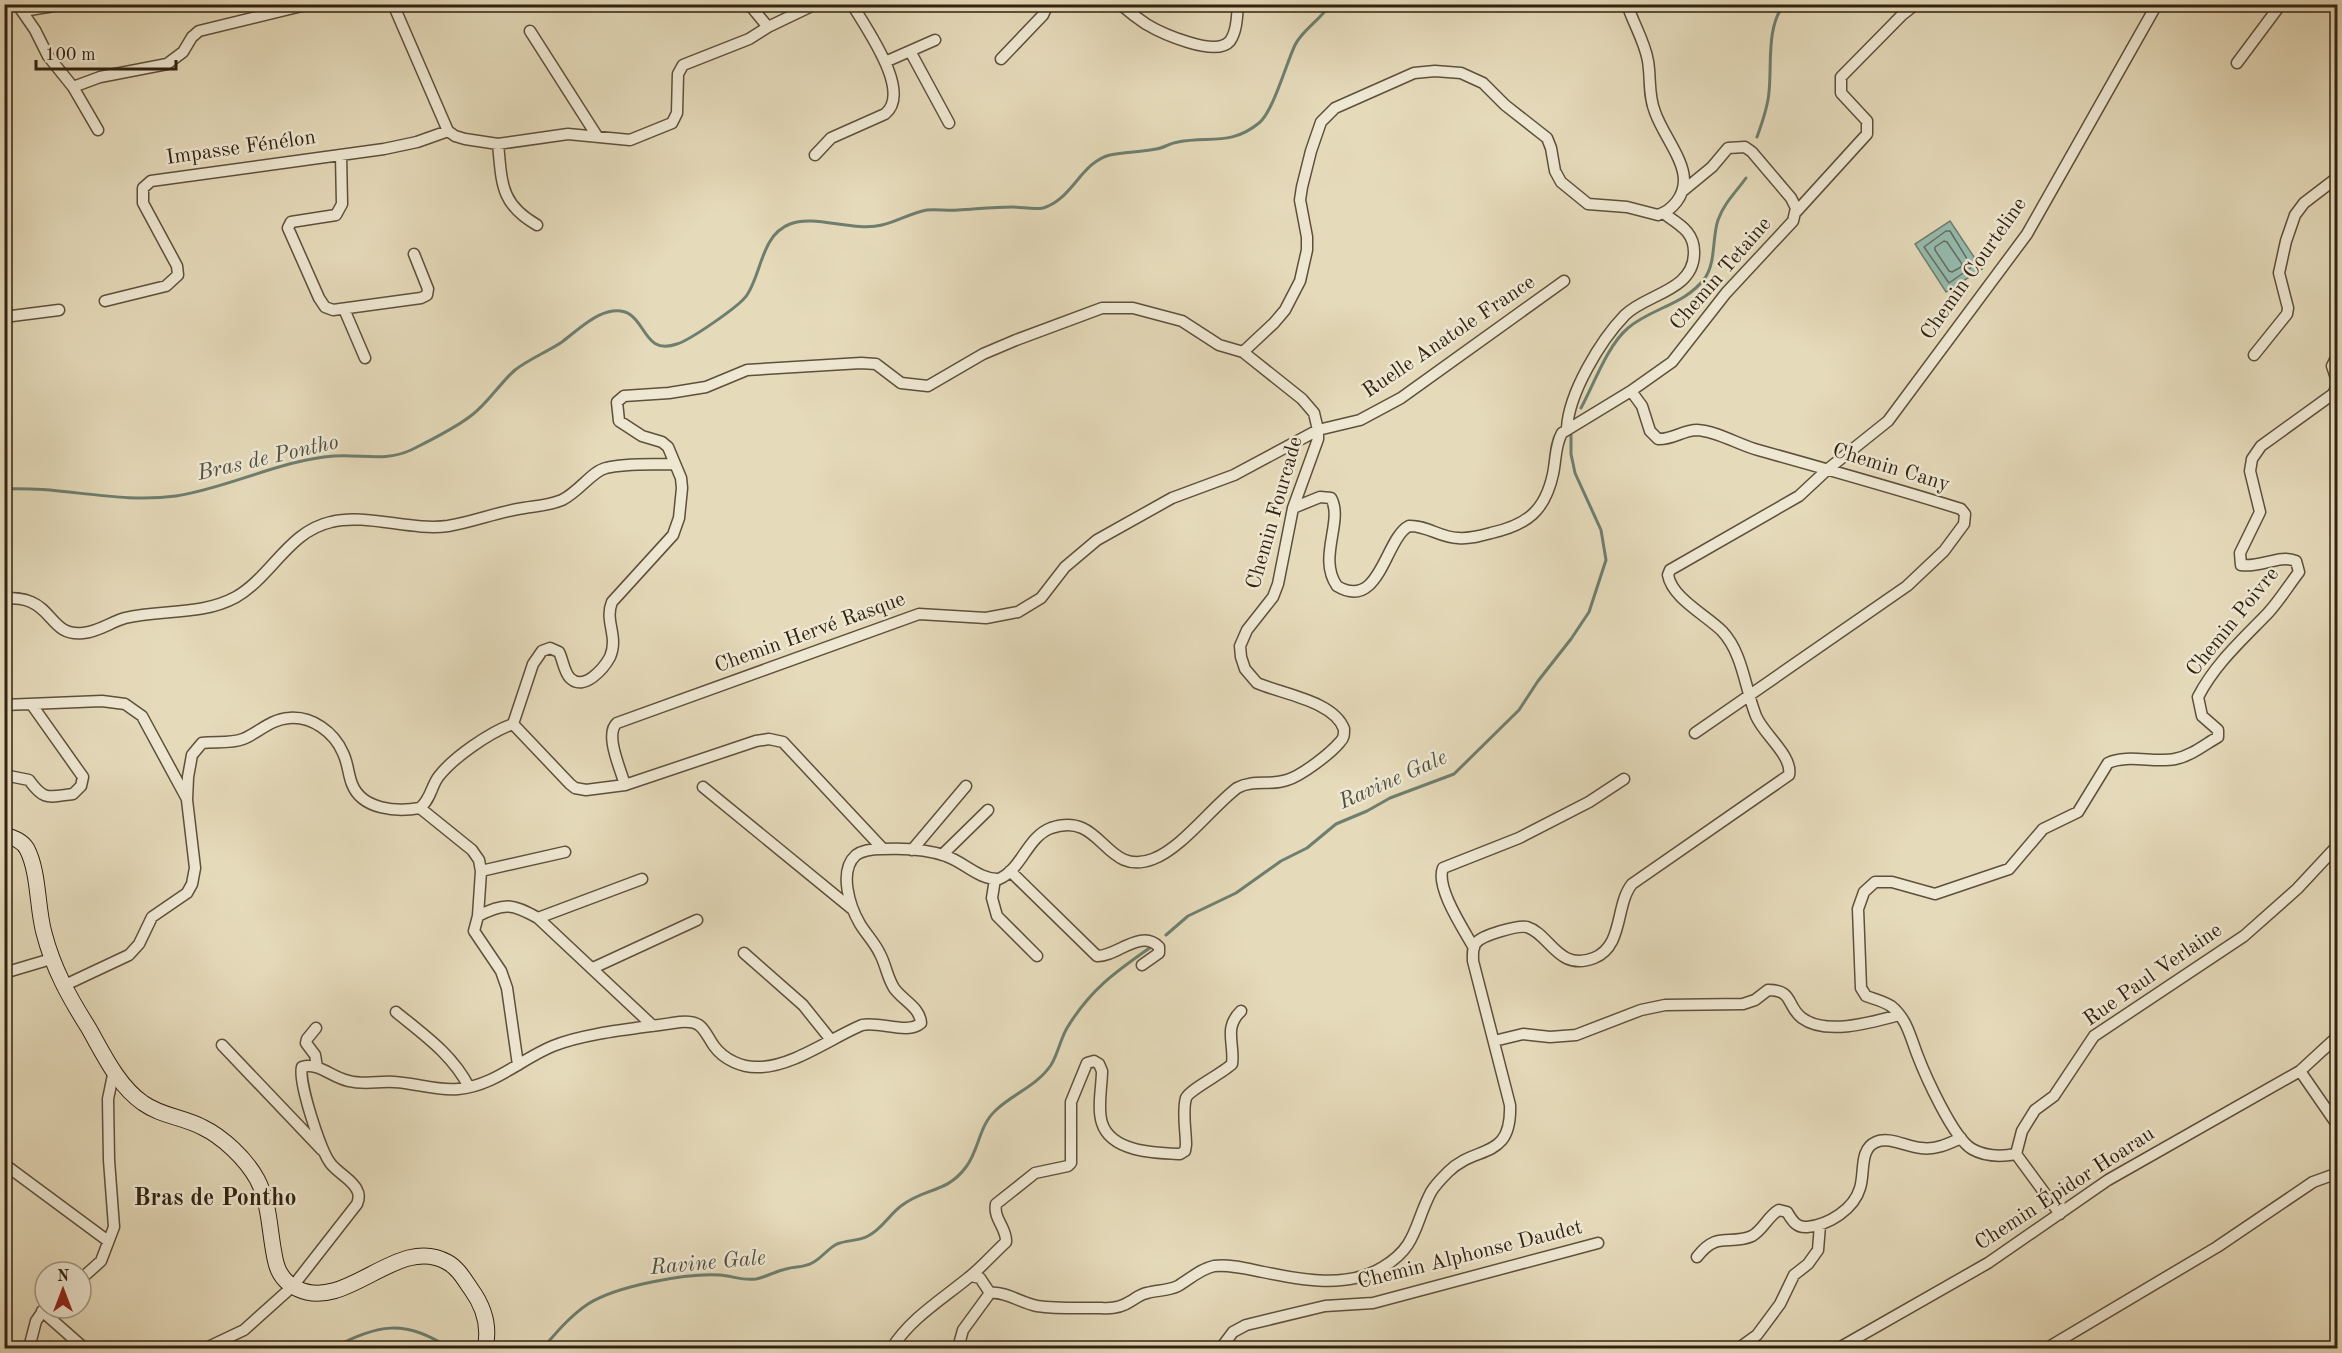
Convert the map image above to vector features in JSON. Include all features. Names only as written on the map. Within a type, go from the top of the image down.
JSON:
[{"type":"main road","points":[[4,835],[22,842],[29,854],[43,931],[51,959],[63,986],[114,1070],[131,1094],[144,1104],[159,1112],[202,1127],[240,1157],[256,1178],[265,1197],[277,1268],[284,1279],[306,1293],[328,1294],[408,1259],[437,1258],[458,1270],[476,1296],[486,1317],[488,1337],[485,1348]]},
{"type":"street","points":[[66,4],[20,8],[48,56],[73,87],[98,130]]},
{"type":"street","points":[[73,87],[100,77],[167,64],[183,52],[192,37],[199,31],[310,4]]},
{"type":"street","points":[[393,4],[448,131],[465,140],[498,144],[568,134],[630,140],[668,126],[677,113],[678,74],[683,65],[749,39],[768,27],[816,4]]},
{"type":"street","points":[[749,4],[768,27]]},
{"type":"street","points":[[815,155],[831,138],[891,110],[894,102],[894,93],[885,62],[852,4]]},
{"type":"street","points":[[1001,59],[1043,15],[1048,4]]},
{"type":"street","points":[[1120,4],[1147,24],[1189,43],[1220,46],[1230,40],[1234,32],[1238,4]]},
{"type":"street","points":[[1627,4],[1648,61],[1649,89],[1654,111],[1682,167],[1683,190]]},
{"type":"street","points":[[1796,212],[1867,134],[1867,121],[1841,93],[1841,77],[1902,15],[1916,4]]},
{"type":"street","name":"Chemin Courteline","points":[[1750,694],[1738,660],[1727,638],[1671,586],[1668,576],[1670,570],[1799,496],[1828,469],[1888,422],[2027,234],[2157,4]]},
{"type":"street","points":[[2236,63],[2282,4]]},
{"type":"street","points":[[531,31],[597,136]]},
{"type":"street","points":[[885,62],[935,40]]},
{"type":"street","points":[[910,51],[949,123]]},
{"type":"street","points":[[1243,352],[1285,310],[1300,281],[1308,237],[1301,207],[1302,187],[1321,122],[1335,108],[1414,73],[1435,71],[1461,73],[1483,82],[1505,105],[1546,138],[1551,148],[1555,171],[1561,182],[1588,204],[1627,207],[1651,214],[1664,213]]},
{"type":"street","name":"Impasse Fénélon","points":[[105,301],[166,286],[177,275],[177,266],[143,203],[143,188],[151,181],[341,155],[417,142],[448,131]]},
{"type":"street","points":[[498,144],[504,193],[521,216],[537,225]]},
{"type":"street","name":"Chemin Tetaine","points":[[1293,508],[1320,497],[1331,498],[1334,508],[1330,571],[1334,581],[1341,588],[1353,591],[1363,589],[1377,577],[1398,536],[1409,526],[1421,527],[1447,538],[1467,538],[1497,532],[1532,516],[1539,509],[1548,492],[1559,438],[1567,428],[1631,391],[1672,362],[1726,293],[1793,221],[1796,212],[1794,203],[1752,152],[1741,147],[1728,148],[1722,152],[1712,167],[1683,190],[1673,206],[1664,213],[1688,230],[1692,237],[1694,256],[1691,270],[1675,286],[1635,307],[1624,316],[1594,356],[1571,403],[1567,428]]},
{"type":"street","name":"Impasse Fénélon","points":[[341,155],[342,204],[339,212],[336,215],[298,219],[291,222],[288,228],[325,307],[333,310],[344,309]]},
{"type":"street","points":[[2254,355],[2287,314],[2279,266],[2295,215],[2304,203],[2337,177]]},
{"type":"street","points":[[365,358],[344,309],[421,298],[427,295],[428,289],[414,254]]},
{"type":"street","name":"Ruelle Anatole France","points":[[1318,429],[1360,420],[1401,398],[1564,281]]},
{"type":"street","name":"Chemin Fourcade","points":[[673,464],[670,451],[665,444],[642,436],[619,421],[616,407],[620,398],[706,387],[747,370],[861,363],[876,364],[901,383],[928,386],[1000,346],[1113,306],[1133,308],[1170,317],[1193,327],[1219,345],[1243,352],[1302,399],[1314,413],[1318,429],[1315,452],[1304,474],[1293,508],[1278,584],[1273,597],[1243,637],[1240,646],[1241,657],[1249,676],[1257,683],[1318,704],[1332,712],[1344,729],[1340,742],[1303,771],[1287,780],[1249,783],[1237,788],[1170,850],[1155,859],[1143,863],[1125,862],[1115,856],[1092,833],[1073,826],[1062,826],[1042,833],[1005,877],[995,879]]},
{"type":"street","points":[[4,317],[59,310]]},
{"type":"street","name":"Chemin Poivre","points":[[1899,1015],[1882,1001],[1866,996],[1861,988],[1858,909],[1864,892],[1875,882],[1892,882],[1935,894],[2009,869],[2043,829],[2078,812],[2108,763],[2116,759],[2176,759],[2191,754],[2218,737],[2218,730],[2202,716],[2198,697],[2204,685],[2236,644],[2269,612],[2299,572],[2296,561],[2290,558],[2281,558],[2254,567],[2241,566],[2240,553],[2260,512],[2250,471],[2252,459],[2261,446],[2333,394],[2337,387],[2337,379],[2332,366],[2337,354]]},
{"type":"street","name":"Chemin Cany","points":[[1631,391],[1642,406],[1650,431],[1658,439],[1670,439],[1689,431],[1706,432],[1755,449],[1961,509],[1966,519],[1944,551],[1907,586],[1867,616],[1695,733]]},
{"type":"street","name":"Chemin Hervé Rasque","points":[[625,784],[611,735],[617,723],[919,614],[986,618],[1018,612],[1041,598],[1065,567],[1097,540],[1172,498],[1234,474],[1318,429]]},
{"type":"street","points":[[4,598],[32,602],[59,627],[71,633],[90,632],[125,618],[186,612],[236,597],[250,587],[300,537],[313,528],[331,522],[350,520],[448,526],[518,509],[556,503],[575,493],[594,474],[604,468],[673,464],[681,478],[678,524],[669,540],[612,602],[609,616],[613,632],[613,648],[606,663],[591,679],[576,681],[567,674],[559,652],[550,648],[542,651],[533,664],[513,724],[492,734],[447,768],[438,777],[431,795],[420,808],[401,810],[370,804],[353,787],[344,754],[331,734],[312,722],[289,717],[272,723],[243,739],[208,742],[197,746],[192,755],[187,800],[195,868],[186,893],[152,917],[139,944],[129,955],[63,986]]},
{"type":"street","points":[[958,1348],[963,1330],[990,1293],[998,1292],[1039,1306],[1104,1309],[1129,1303],[1147,1293],[1177,1286],[1204,1269],[1214,1266],[1246,1269],[1299,1280],[1327,1281],[1366,1275],[1382,1268],[1402,1253],[1414,1236],[1431,1191],[1454,1166],[1499,1144],[1507,1133],[1511,1121],[1510,1105],[1473,961],[1477,942],[1484,937],[1520,927],[1534,931],[1557,954],[1571,959],[1594,958],[1605,951],[1616,934],[1624,897],[1632,884],[1789,775],[1789,764],[1756,716],[1750,694]]},
{"type":"street","points":[[6,704],[117,702],[134,708],[142,716],[187,800]]},
{"type":"street","points":[[4,776],[29,780],[39,794],[46,797],[73,794],[81,786],[83,777],[32,705]]},
{"type":"street","points":[[513,724],[575,788],[586,790],[625,784],[756,741],[783,742],[883,849]]},
{"type":"street","points":[[1474,948],[1447,898],[1441,881],[1443,868],[1519,838],[1589,802],[1624,779]]},
{"type":"street","points":[[912,850],[966,786]]},
{"type":"street","points":[[207,1348],[244,1330],[293,1286],[357,1204],[359,1198],[355,1185],[330,1163],[324,1152],[301,1079],[302,1067],[317,1067],[338,1078],[356,1083],[397,1082],[442,1089],[469,1088],[496,1077],[541,1051],[566,1041],[680,1022],[696,1023],[708,1033],[720,1052],[747,1067],[773,1066],[867,1024],[911,1029],[921,1023],[918,1012],[899,995],[893,986],[880,954],[852,909],[703,787]]},
{"type":"street","points":[[420,808],[472,850],[479,860],[481,871],[478,915],[474,926],[476,936],[501,971],[507,988],[518,1065]]},
{"type":"street","points":[[942,855],[988,810]]},
{"type":"street","name":"Rue Paul Verlaine","points":[[2016,1154],[2022,1131],[2035,1110],[2054,1096],[2094,1036],[2244,936],[2297,889],[2337,844]]},
{"type":"street","points":[[852,909],[847,878],[851,861],[855,855],[883,849],[912,850],[942,855],[958,861],[983,876],[995,879],[992,898],[997,916],[1037,957]]},
{"type":"street","points":[[481,871],[565,852]]},
{"type":"street","points":[[1010,871],[1097,956],[1109,955],[1132,943],[1146,941],[1156,944],[1159,947],[1159,953],[1142,965]]},
{"type":"street","points":[[538,918],[642,879]]},
{"type":"street","points":[[478,915],[507,905],[520,908],[538,918],[653,1026]]},
{"type":"street","points":[[593,968],[698,920]]},
{"type":"street","points":[[744,953],[803,1005],[831,1040]]},
{"type":"street","points":[[4,973],[51,959]]},
{"type":"street","points":[[1494,1041],[1523,1034],[1550,1037],[1575,1035],[1641,1010],[1665,1005],[1743,1004],[1755,1000],[1768,990],[1783,993],[1802,1018],[1823,1026],[1867,1023],[1899,1015],[1909,1029],[1917,1054],[1938,1101],[1961,1138],[1970,1148],[1984,1154],[2000,1156],[2016,1154],[2060,1214]]},
{"type":"street","points":[[892,1348],[900,1335],[918,1318],[971,1276],[1005,1242],[1006,1235],[996,1214],[996,1204],[1035,1173],[1068,1166],[1071,1163],[1071,1102],[1088,1063],[1094,1060],[1100,1064],[1102,1071],[1101,1122],[1108,1135],[1140,1151],[1180,1154],[1185,1151],[1186,1145],[1186,1097],[1191,1090],[1222,1073],[1232,1064],[1231,1029],[1234,1017],[1241,1011]]},
{"type":"street","points":[[396,1012],[447,1054],[462,1073],[469,1088]]},
{"type":"street","points":[[316,1028],[306,1043],[315,1054],[317,1067]]},
{"type":"street","name":"Chemin Épidor Hoarau","points":[[1839,1348],[1988,1263],[2108,1180],[2300,1071],[2337,1036]]},
{"type":"street","points":[[222,1045],[324,1152]]},
{"type":"street","points":[[93,1268],[101,1261],[115,1221],[108,1160],[108,1099],[114,1070]]},
{"type":"street","points":[[2300,1071],[2337,1126]]},
{"type":"street","points":[[1697,1257],[1707,1244],[1745,1238],[1755,1234],[1779,1210],[1787,1212],[1792,1221],[1800,1227],[1821,1225],[1847,1209],[1855,1200],[1860,1188],[1864,1155],[1872,1144],[1884,1140],[1924,1149],[1944,1146],[1961,1138]]},
{"type":"street","points":[[4,1164],[108,1240]]},
{"type":"street","points":[[2047,1348],[2217,1247],[2313,1182],[2337,1173]]},
{"type":"street","points":[[1739,1348],[1757,1335],[1780,1304],[1794,1275],[1808,1264],[1818,1250],[1821,1225]]},
{"type":"street","name":"Chemin Alphonse Daudet","points":[[1221,1348],[1233,1332],[1261,1320],[1325,1306],[1372,1304],[1598,1243]]},
{"type":"street","points":[[971,1276],[980,1278],[990,1293]]},
{"type":"street","points":[[29,1348],[37,1320]]},
{"type":"street","points":[[55,1320],[84,1348]]},
{"type":"water","points":[[1950,221],[1982,269],[1946,292],[1915,244]]},
{"type":"waterway","name":"Bras de Pontho","points":[[4,489],[154,498],[196,492],[274,468],[314,459],[334,456],[383,457],[401,454],[465,420],[478,410],[515,370],[562,342],[602,314],[621,311],[630,315],[655,344],[664,346],[677,344],[692,336],[743,300],[752,286],[768,245],[780,229],[790,224],[810,221],[871,227],[927,210],[1043,208],[1062,197],[1091,165],[1110,155],[1159,148],[1190,140],[1230,138],[1239,135],[1259,123],[1264,117],[1298,39],[1330,4]]},
{"type":"waterway","name":"Ravine Gale","points":[[1757,137],[1768,98],[1774,24],[1784,4]]},
{"type":"waterway","name":"Ravine Gale","points":[[1581,408],[1607,355],[1620,336],[1637,321],[1688,294],[1705,278],[1711,265],[1718,220],[1727,203],[1746,178]]},
{"type":"waterway","name":"Ravine Gale","points":[[1166,935],[1188,916],[1236,893],[1281,861],[1307,848],[1336,824],[1390,798],[1454,774],[1519,710],[1589,612],[1606,560],[1601,530],[1575,473],[1571,454],[1571,435]]},
{"type":"waterway","name":"Ravine Gale","points":[[543,1348],[575,1314],[600,1298],[633,1286],[689,1276],[720,1275],[756,1279],[782,1270],[809,1265],[837,1244],[868,1236],[910,1200],[951,1182],[966,1167],[982,1131],[995,1111],[1045,1073],[1051,1065],[1067,1028],[1094,992],[1151,947]]},
{"type":"waterway","name":"Ravine Gale","points":[[332,1348],[363,1334],[391,1328],[418,1332],[449,1348]]},
{"type":"district","name":"Bras de Pontho","points":[[215,1199]]}]
